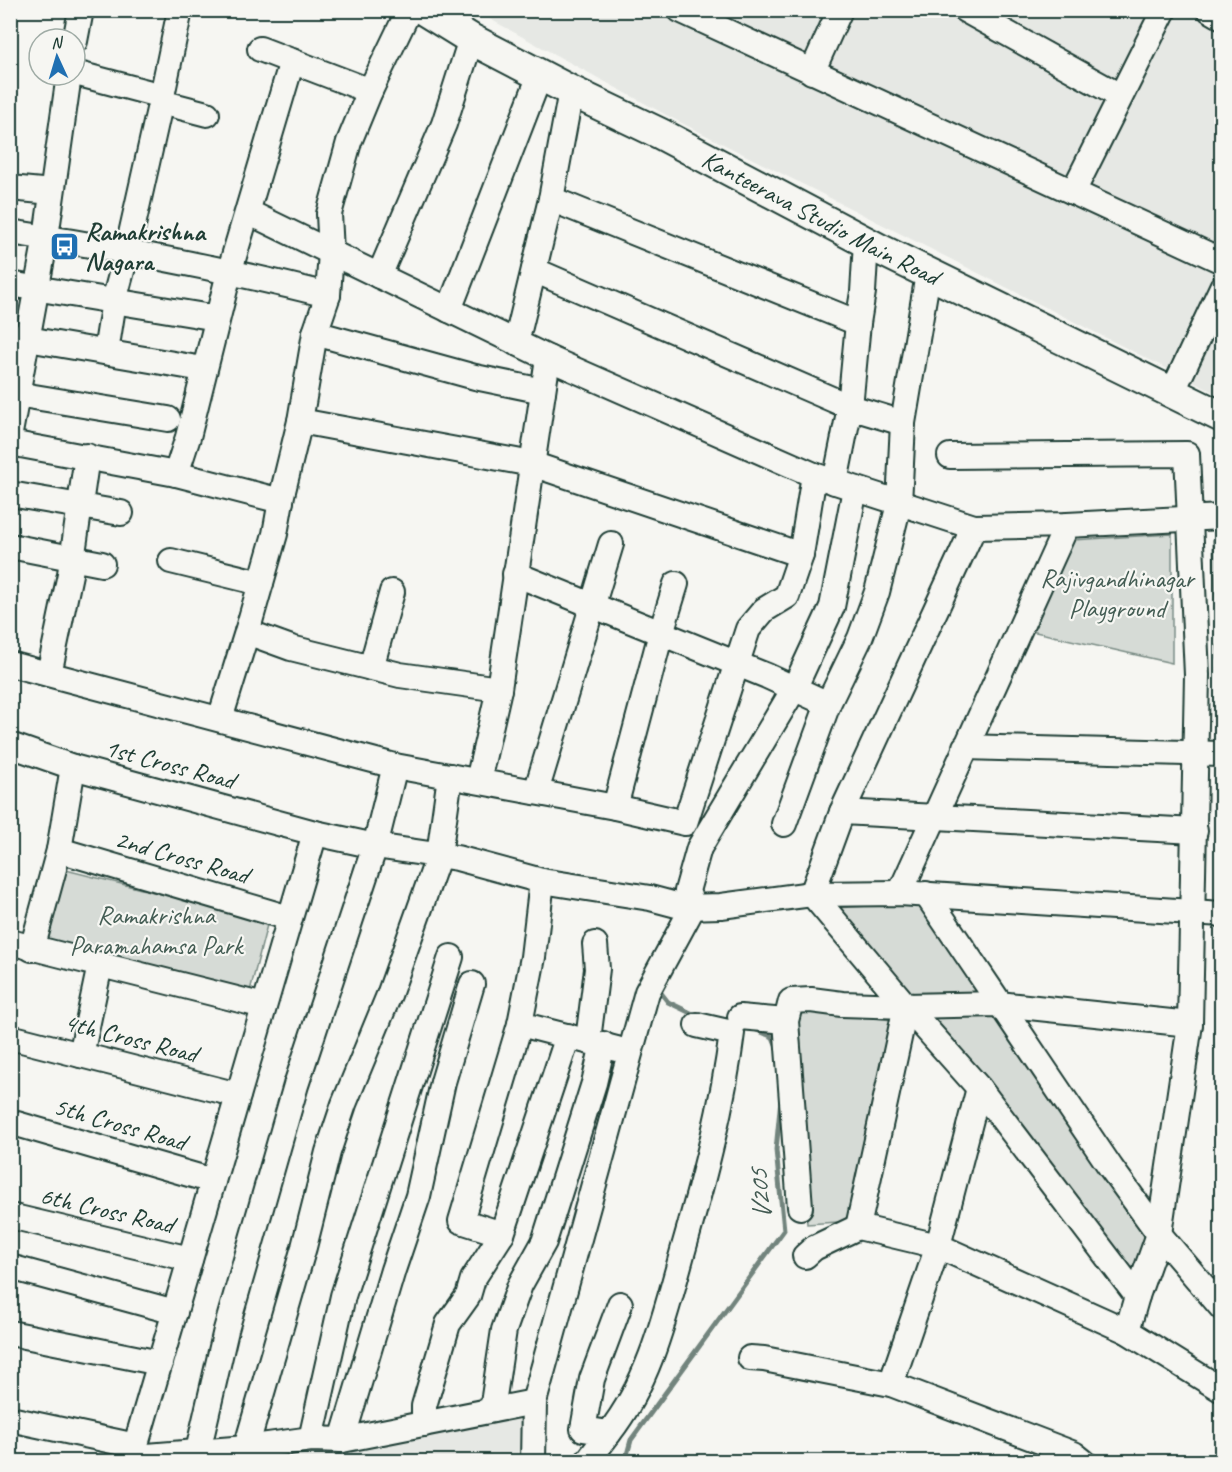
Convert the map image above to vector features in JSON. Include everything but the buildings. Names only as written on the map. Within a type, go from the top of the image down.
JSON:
[{"type":"main road","name":"Kanteerava Studio Main Road","points":[[424,10],[471,39],[661,134],[928,274],[1221,417]]},
{"type":"street","points":[[78,27],[81,10]]},
{"type":"street","points":[[106,352],[114,301],[162,99],[180,10]]},
{"type":"street","points":[[220,719],[275,534],[300,421],[315,333],[328,295],[331,252],[329,214],[349,142],[408,10]]},
{"type":"street","points":[[680,10],[1221,261]]},
{"type":"street","points":[[965,10],[1120,96]]},
{"type":"street","points":[[1073,192],[1164,10]]},
{"type":"street","points":[[1210,10],[1221,17]]},
{"type":"street","points":[[812,72],[838,11]]},
{"type":"street","points":[[379,276],[444,124],[471,39]]},
{"type":"street","points":[[260,50],[370,91]]},
{"type":"street","points":[[176,474],[188,437],[203,369],[229,273],[292,61]]},
{"type":"street","points":[[449,310],[540,75]]},
{"type":"street","points":[[87,77],[207,114]]},
{"type":"street","points":[[10,433],[19,337],[37,288],[67,87]]},
{"type":"street","points":[[516,343],[551,199],[571,91]]},
{"type":"street","points":[[10,188],[52,192]]},
{"type":"street","points":[[551,199],[853,321]]},
{"type":"street","points":[[248,212],[548,358],[835,482],[899,504],[974,527],[1221,517]]},
{"type":"street","points":[[10,232],[127,252],[328,295]]},
{"type":"street","points":[[533,1461],[534,1402],[647,992],[689,907],[687,891],[699,848],[794,689],[832,607],[835,482],[853,321],[863,292],[866,242]]},
{"type":"street","points":[[534,270],[844,404],[903,423]]},
{"type":"street","points":[[784,824],[828,704],[860,638],[877,592],[899,504],[903,423],[928,274]]},
{"type":"street","points":[[10,284],[217,318]]},
{"type":"street","points":[[1172,393],[1221,287]]},
{"type":"street","points":[[315,333],[475,377],[543,391]]},
{"type":"street","points":[[19,337],[203,369]]},
{"type":"street","points":[[478,782],[499,689],[548,358]]},
{"type":"street","points":[[14,394],[168,419]]},
{"type":"street","points":[[300,421],[532,464],[801,555]]},
{"type":"street","points":[[10,443],[176,474],[281,501]]},
{"type":"street","points":[[951,456],[1187,454],[1197,675],[1190,1024],[1159,1234],[1127,1331]]},
{"type":"street","points":[[49,674],[73,557],[87,456]]},
{"type":"street","points":[[10,664],[395,766],[615,807],[685,823],[748,629],[764,610],[787,596],[801,555],[835,482]]},
{"type":"street","points":[[10,494],[121,513]]},
{"type":"street","points":[[900,893],[1067,525]]},
{"type":"street","points":[[974,527],[842,812],[812,894],[906,1006],[979,1088],[1137,1296]]},
{"type":"street","points":[[536,792],[611,544]]},
{"type":"street","points":[[10,546],[102,564]]},
{"type":"street","points":[[171,561],[261,583]]},
{"type":"street","points":[[516,574],[828,704]]},
{"type":"street","points":[[615,807],[676,584]]},
{"type":"street","points":[[371,668],[392,592]]},
{"type":"street","points":[[247,632],[291,648],[400,675],[499,689]]},
{"type":"street","name":"1st Cross Road","points":[[10,745],[73,767],[315,833],[375,846],[440,855],[543,880],[689,907],[721,906],[812,894],[900,893],[1221,914]]},
{"type":"street","points":[[965,747],[1221,754]]},
{"type":"street","points":[[198,1451],[226,1330],[296,1084],[375,846],[395,766]]},
{"type":"street","points":[[73,767],[59,850],[21,946],[264,1006]]},
{"type":"street","points":[[246,1448],[304,1247],[328,1152],[344,1104],[389,995],[440,855],[450,776]]},
{"type":"street","points":[[842,812],[1195,831]]},
{"type":"street","points":[[132,1455],[315,833]]},
{"type":"street","name":"2nd Cross Road","points":[[59,850],[289,918]]},
{"type":"street","points":[[502,1234],[460,1221],[520,1024],[533,957],[543,880]]},
{"type":"street","points":[[926,894],[1111,1168],[1159,1234],[1221,1308]]},
{"type":"street","points":[[424,1424],[424,1406],[448,1324],[468,1296],[473,1279],[502,1234],[586,1040],[597,969],[595,944]]},
{"type":"street","points":[[311,1439],[343,1296],[451,957]]},
{"type":"street","points":[[81,1055],[100,965]]},
{"type":"street","points":[[342,1440],[393,1270],[418,1196],[443,1082],[472,984]]},
{"type":"street","points":[[800,1207],[786,1021],[791,1001],[811,1000],[842,1004],[906,1006],[999,1004],[1190,1024]]},
{"type":"street","points":[[858,1227],[906,1006]]},
{"type":"street","points":[[740,1017],[786,1021]]},
{"type":"street","points":[[520,1024],[630,1052]]},
{"type":"street","points":[[587,1461],[623,1416],[647,1367],[667,1314],[714,1139],[732,1033],[697,1025]]},
{"type":"street","name":"4th Cross Road","points":[[10,1037],[238,1095]]},
{"type":"street","points":[[492,1410],[504,1330],[520,1285],[544,1242],[594,1083],[586,1040]]},
{"type":"street","points":[[891,1384],[938,1246],[979,1088]]},
{"type":"street","name":"5th Cross Road","points":[[10,1122],[213,1180]]},
{"type":"street","name":"6th Cross Road","points":[[10,1216],[190,1259]]},
{"type":"street","points":[[805,1256],[814,1248],[858,1227],[938,1246],[1127,1331],[1221,1389]]},
{"type":"street","points":[[10,1267],[175,1312]]},
{"type":"street","points":[[609,1433],[583,1429],[592,1379],[620,1304]]},
{"type":"street","points":[[10,1333],[160,1363]]},
{"type":"street","points":[[750,1358],[891,1384],[1074,1454],[1084,1461]]},
{"type":"street","points":[[10,1419],[132,1455],[246,1448],[311,1439],[342,1440],[534,1402]]},
{"type":"shaded area","points":[[475,11],[1221,11],[1221,396],[670,117]]},
{"type":"shaded area","points":[[527,1409],[525,1461],[221,1462],[263,1460],[402,1436]]},
{"type":"green space","name":"Rajivgandhinagar Playground","points":[[1172,534],[1172,663],[1031,631],[1073,540]]},
{"type":"green space","points":[[1222,539],[1221,730],[1213,540]]},
{"type":"green space","name":"Ramakrishna Paramahamsa Park","points":[[62,869],[268,921],[250,991],[44,940]]},
{"type":"green space","points":[[922,903],[983,992],[907,996],[834,908]]},
{"type":"green space","points":[[797,1009],[892,1020],[853,1221],[807,1224],[792,1022]]},
{"type":"green space","points":[[996,1011],[1148,1227],[1133,1272],[923,1016]]},
{"type":"waterway","name":"V205","points":[[661,993],[668,1002],[697,1016]]},
{"type":"waterway","name":"V205","points":[[752,1028],[773,1037],[778,1049]]},
{"type":"waterway","name":"V205","points":[[625,1462],[631,1440],[784,1230],[776,1150],[781,1099]]},
{"type":"place","name":"Ramakrishna Nagara","points":[[64,246]]}]
